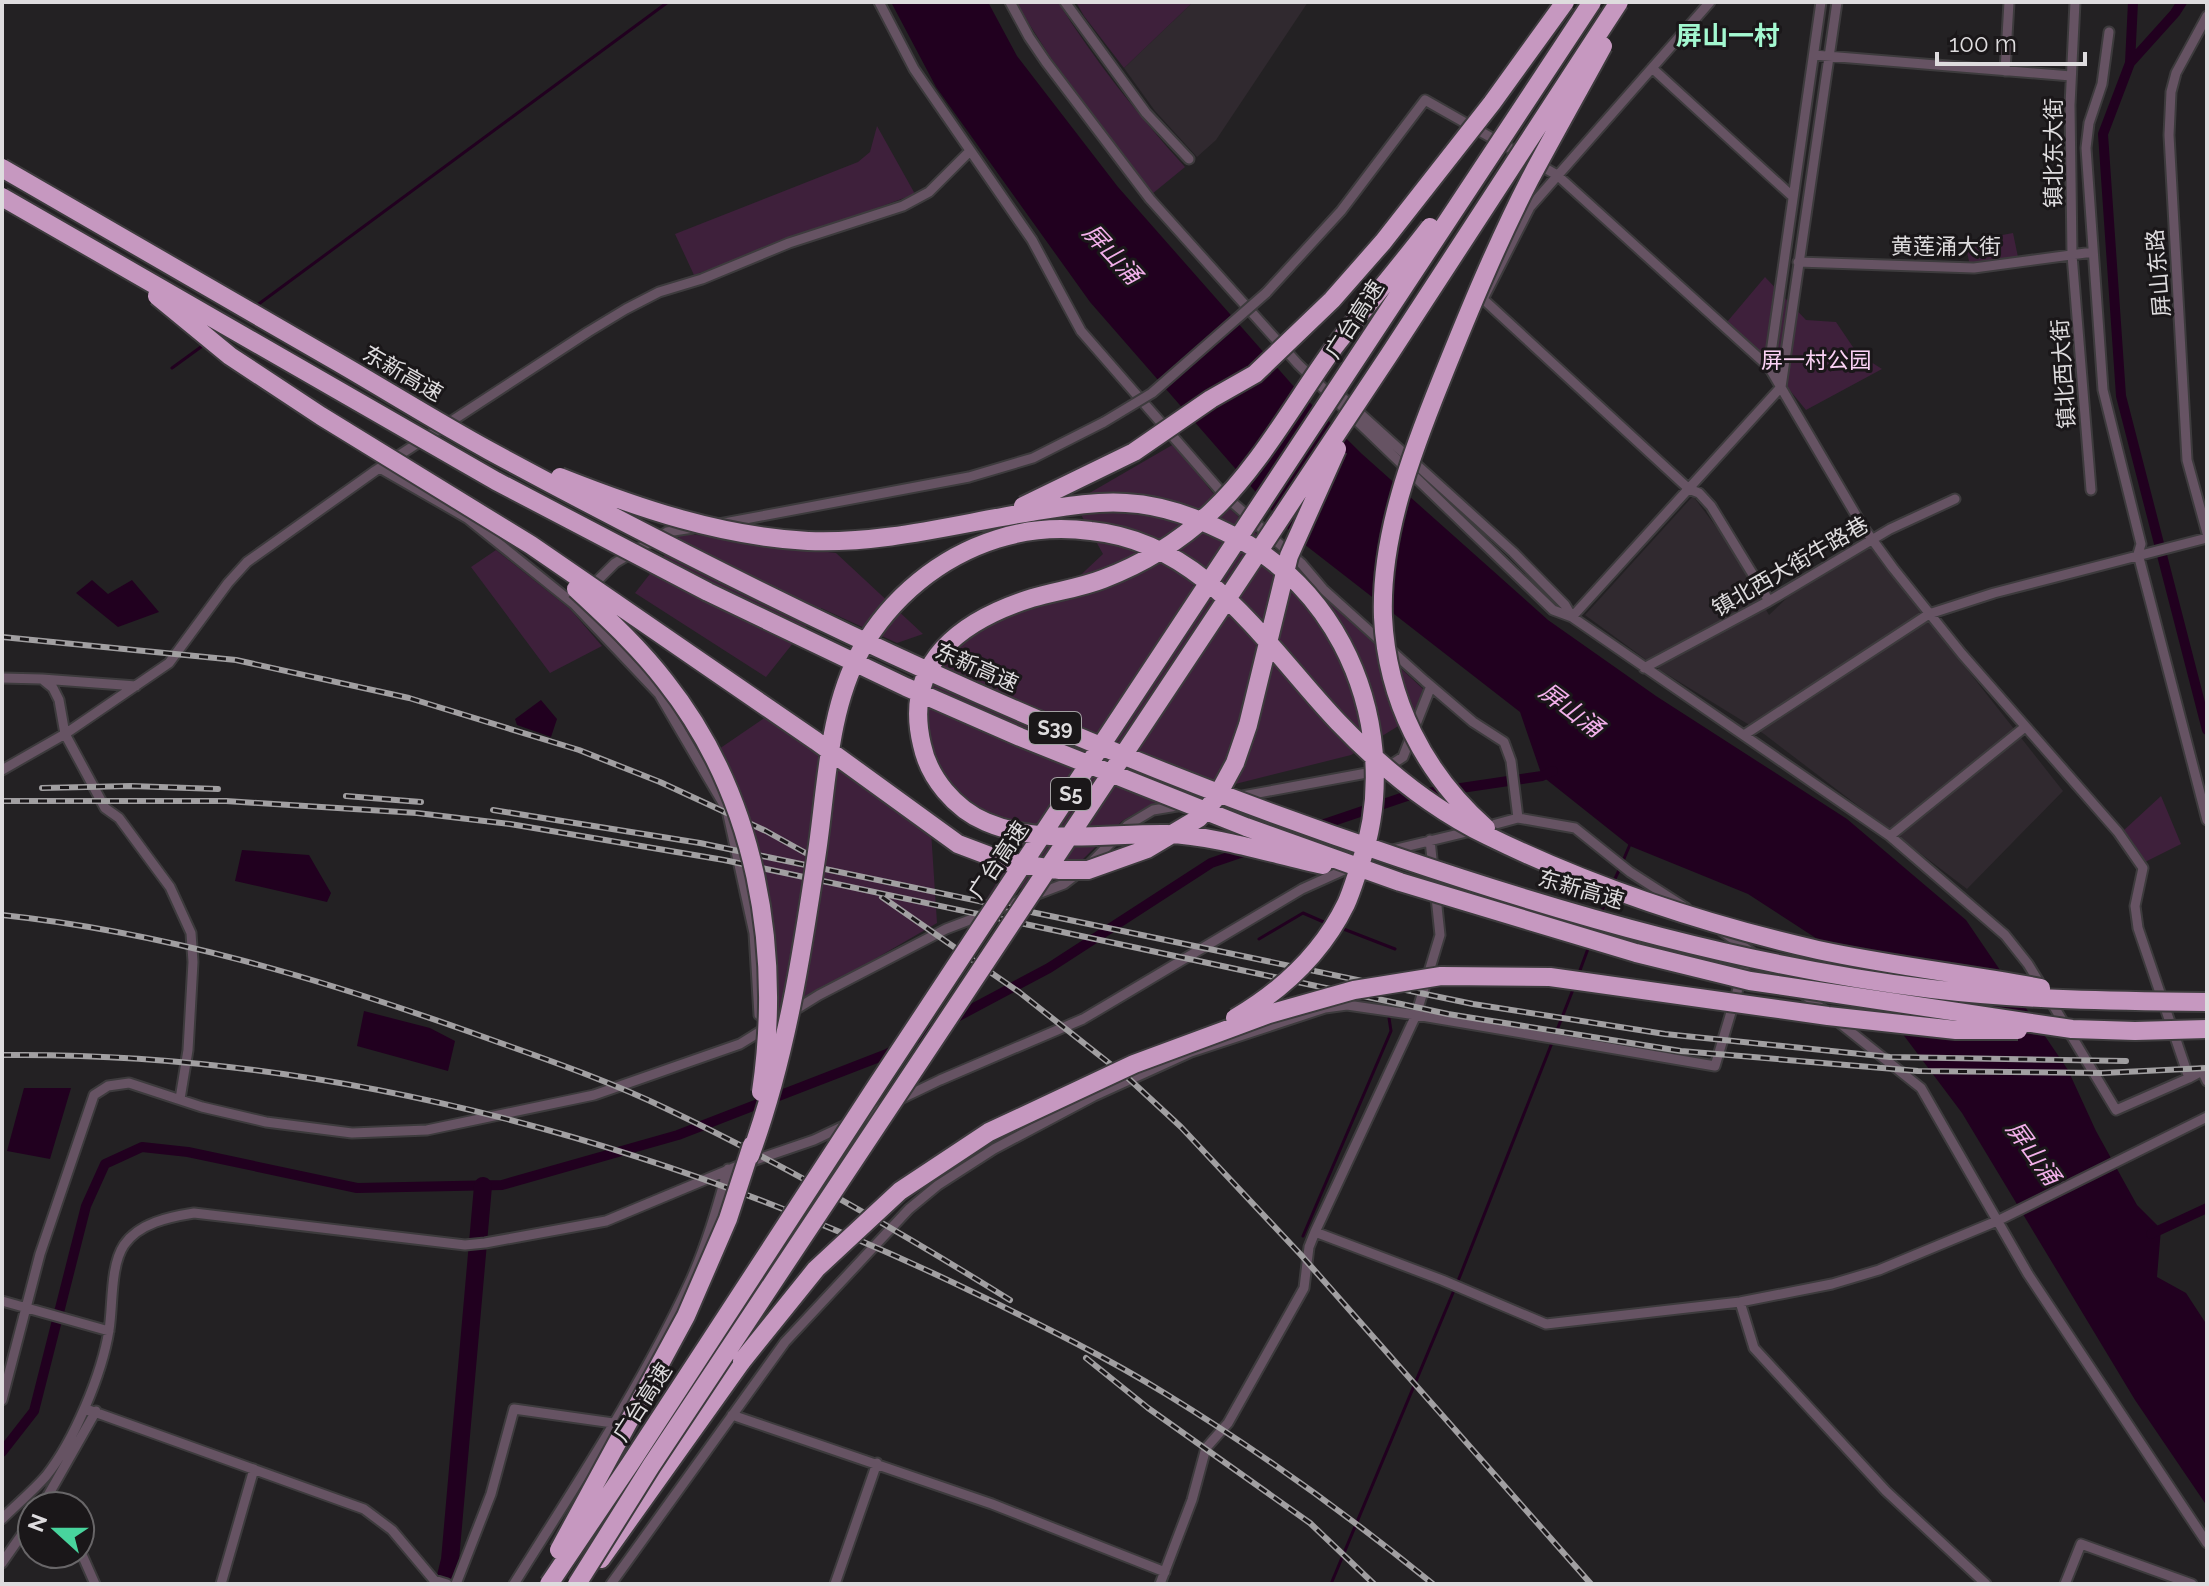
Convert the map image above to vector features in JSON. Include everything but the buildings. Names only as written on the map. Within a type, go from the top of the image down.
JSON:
[{"type":"highway","points":[[989,519],[1057,491],[1134,452],[1211,399],[1255,374],[1332,300],[1383,242],[1492,103],[1565,2]]},
{"type":"highway","name":"广台高速","points":[[549,1584],[1592,2]]},
{"type":"highway","name":"广台高速","points":[[577,1584],[677,1427],[1389,355],[1619,2]]},
{"type":"highway","points":[[1512,848],[1454,798],[1432,769],[1407,725],[1386,651],[1383,615],[1387,557],[1424,424],[1478,289],[1529,181],[1628,2]]},
{"type":"highway","points":[[1400,882],[1196,838],[1168,834],[1068,837],[986,822],[950,797],[931,772],[918,731],[921,684],[938,654],[977,621],[1035,598],[1123,571],[1174,543],[1215,509],[1269,442],[1336,346],[1525,101]]},
{"type":"highway","name":"东新高速","points":[[2,168],[483,447],[708,567],[862,642],[1126,757],[1358,844],[1474,883],[1730,954],[1928,989],[2107,1001],[2207,1002]]},
{"type":"highway","name":"东新高速","points":[[2,197],[581,527],[824,648],[1020,737],[1138,786],[1400,882],[1636,953],[1750,981],[2072,1029],[2207,1029]]},
{"type":"highway","points":[[129,272],[230,356],[321,416],[531,545],[816,741],[958,844],[1016,864],[1060,870],[1088,870],[1127,858],[1173,836],[1199,818],[1222,789],[1235,763],[1252,714],[1277,595],[1295,539],[1353,416],[1389,355]]},
{"type":"highway","points":[[483,447],[650,511],[742,534],[810,541],[854,540],[917,534],[1097,502],[1129,503],[1158,507],[1210,524],[1264,553],[1302,586],[1323,611],[1356,670],[1374,754],[1375,800],[1370,834],[1346,903],[1325,940],[1294,975],[1260,1003],[1192,1042]]},
{"type":"highway","points":[[541,1584],[686,1316],[728,1219],[765,1116],[779,1061],[812,887],[834,728],[846,682],[869,636],[900,598],[941,565],[985,543],[1024,531],[1077,529],[1123,537],[1178,560],[1209,582],[1242,612],[1339,723],[1381,763],[1445,813],[1512,848],[1638,898],[1777,940],[1919,970],[2107,1001]]},
{"type":"highway","points":[[531,545],[642,653],[666,681],[689,714],[738,810],[758,894],[768,998],[764,1073],[750,1156]]},
{"type":"highway","points":[[583,1584],[742,1361],[816,1269],[900,1191],[989,1132],[1134,1064],[1192,1042],[1269,1014],[1354,990],[1441,976],[1550,977],[1828,1016],[1956,1030],[2072,1029]]},
{"type":"street","points":[[879,2],[914,69],[1032,240],[1081,331],[1224,495],[1431,686],[1473,722],[1501,738],[1508,747],[1511,761],[1518,818]]},
{"type":"street","points":[[1010,2],[1046,62],[1150,199],[1298,364],[1334,389],[1513,552],[1565,605],[1572,617],[1890,836],[2005,935],[2028,964],[2116,1110],[2202,1071],[2207,1081]]},
{"type":"street","points":[[1065,2],[1146,113],[1189,159]]},
{"type":"street","points":[[1710,2],[1530,207],[1483,299],[1689,489],[1699,493],[1711,506],[1769,601]]},
{"type":"street","points":[[1769,367],[1821,2]]},
{"type":"street","points":[[1572,617],[1781,387],[1837,2]]},
{"type":"street","points":[[2005,71],[2009,2]]},
{"type":"street","name":"镇北东大街","points":[[2072,255],[2071,76],[2075,2]]},
{"type":"street","name":"屏山东路","points":[[2207,16],[2176,73],[2171,92],[2169,135],[2187,460],[2207,536]]},
{"type":"street","points":[[2109,32],[2102,84],[2089,123],[2086,148],[2103,390],[2141,544],[2138,554],[2207,820]]},
{"type":"street","points":[[1814,55],[2071,76]]},
{"type":"street","points":[[1652,68],[1792,196]]},
{"type":"street","points":[[574,604],[615,563],[667,532],[969,477],[1033,458],[1104,422],[1152,393],[1266,293],[1341,211],[1425,100],[1557,175],[1769,367],[1872,539],[1929,614],[2118,832],[2143,868],[2135,906],[2138,928],[2189,1078]]},
{"type":"street","points":[[2,770],[65,734],[169,663],[247,562],[380,468],[626,309],[659,292],[702,279],[789,243],[903,206],[929,192],[969,152]]},
{"type":"street","name":"黄莲涌大街","points":[[1798,262],[1974,268],[2093,252]]},
{"type":"street","name":"镇北西大街","points":[[2072,255],[2091,490]]},
{"type":"street","points":[[380,468],[467,518],[574,604],[659,694],[727,810],[754,933],[760,1031]]},
{"type":"street","name":"镇北西大街牛路巷","points":[[1644,668],[1769,601],[1872,539],[1955,499]]},
{"type":"street","points":[[1744,735],[1929,614],[1994,593],[2207,536]]},
{"type":"street","points":[[2,678],[136,686]]},
{"type":"street","points":[[42,679],[53,688],[59,700],[65,734],[105,808],[119,818],[170,887],[191,933],[193,962],[188,1050],[180,1099]]},
{"type":"street","points":[[2,1400],[40,1254],[94,1095],[108,1086],[129,1083],[202,1107],[266,1122],[337,1131],[427,1130],[594,1095],[740,1044],[819,995],[946,929],[1064,884],[1090,864],[1128,825],[1153,810],[1307,786],[1383,770],[1403,757],[1431,686]]},
{"type":"street","points":[[1890,836],[2025,727]]},
{"type":"street","points":[[52,1490],[91,1410],[109,1331],[114,1280],[123,1246],[139,1231],[167,1217],[194,1213],[249,1217],[465,1245],[606,1221],[728,1169],[814,1140],[940,1080],[1083,1019],[1302,889],[1391,850],[1518,818],[1575,828],[1630,872],[1749,951],[1921,1088],[2028,1274],[2207,1543]]},
{"type":"street","points":[[1160,1584],[1192,1500],[1206,1448],[1228,1423],[1304,1288],[1309,1247],[1315,1232],[1416,1015],[1440,935],[1430,840]]},
{"type":"street","points":[[611,1584],[785,1342],[909,1209],[938,1185],[994,1149],[1094,1096],[1191,1052],[1325,1008],[1347,1005],[1715,1066],[1749,951]]},
{"type":"street","points":[[1315,1232],[1546,1324],[1740,1302],[1832,1284],[1879,1270],[1997,1221],[2207,1117]]},
{"type":"street","points":[[514,1584],[648,1365],[689,1283],[713,1222],[728,1169]]},
{"type":"street","points":[[2,1301],[109,1331]]},
{"type":"street","points":[[1740,1302],[1754,1348],[1886,1491],[1986,1584]]},
{"type":"street","points":[[456,1584],[491,1494],[514,1409],[613,1423]]},
{"type":"street","points":[[91,1410],[364,1509],[392,1530],[434,1580],[447,1584]]},
{"type":"street","points":[[2,1519],[47,1475],[91,1410]]},
{"type":"street","points":[[732,1415],[877,1463],[1165,1572]]},
{"type":"street","points":[[835,1584],[877,1463]]},
{"type":"street","points":[[221,1584],[254,1469]]},
{"type":"street","points":[[2,1563],[16,1543]]},
{"type":"street","points":[[2065,1584],[2081,1544],[2192,1584]]},
{"type":"shaded area","points":[[1193,2],[1308,2],[1216,140],[1197,157],[1155,111],[1124,68]]},
{"type":"shaded area","points":[[1693,496],[1729,544],[1769,615],[1793,592],[1869,545],[2063,791],[1967,889],[1764,734],[1660,670],[1585,615]]},
{"type":"green space","points":[[1015,2],[1058,2],[1118,87],[1185,167],[1152,194],[1051,58]]},
{"type":"green space","points":[[1076,2],[1193,2],[1124,68]]},
{"type":"green space","points":[[877,126],[915,194],[694,275],[675,234],[858,162],[870,152]]},
{"type":"green space","points":[[2013,233],[2018,257],[1970,266],[1965,242]]},
{"type":"green space","name":"屏一村公园","points":[[1765,277],[1806,320],[1836,322],[1857,353],[1882,369],[1806,410],[1749,341],[1727,322]]},
{"type":"green space","points":[[1174,444],[1212,492],[1423,689],[1413,717],[1351,755],[1148,806],[1122,821],[1081,861],[982,906],[1023,840],[954,792],[927,744],[924,709],[947,653],[991,619],[1052,602],[1103,554],[1074,502]]},
{"type":"green space","points":[[682,533],[836,553],[923,634],[897,643],[821,608],[766,677],[635,593]]},
{"type":"green space","points":[[496,550],[570,609],[602,646],[550,673],[471,567]]},
{"type":"green space","points":[[779,708],[931,831],[937,923],[778,1015],[769,896],[736,788],[719,749]]},
{"type":"green space","points":[[2161,796],[2181,844],[2145,862],[2123,831]]},
{"type":"water","name":"屏山涌","points":[[891,2],[988,2],[1017,56],[1118,187],[1296,389],[1362,454],[1548,620],[1656,696],[1847,819],[1966,920],[2068,1070],[2096,1131],[2137,1205],[2161,1229],[2157,1277],[2186,1293],[2207,1325],[2207,1506],[2135,1400],[1962,1113],[1845,957],[1748,894],[1630,846],[1542,776],[1520,712],[1295,537],[1090,302],[936,87]]},
{"type":"water","points":[[92,580],[108,594],[132,580],[159,612],[118,627],[76,593]]},
{"type":"water","points":[[541,700],[557,719],[551,737],[517,725],[515,719]]},
{"type":"water","points":[[242,850],[309,855],[331,893],[327,902],[235,881]]},
{"type":"water","points":[[364,1011],[430,1028],[455,1041],[448,1071],[357,1046]]},
{"type":"water","points":[[24,1088],[71,1088],[50,1159],[7,1151]]},
{"type":"waterway","points":[[256,306],[668,2]]},
{"type":"waterway","points":[[2130,63],[2133,2]]},
{"type":"waterway","points":[[2182,2],[2130,63],[2103,134],[2121,396],[2207,730]]},
{"type":"waterway","points":[[172,368],[205,344]]},
{"type":"waterway","points":[[1283,838],[1407,796],[1542,776],[1553,771]]},
{"type":"waterway","points":[[1623,861],[1631,842]]},
{"type":"waterway","points":[[2,1452],[34,1411],[86,1206],[105,1164],[142,1147],[188,1152],[357,1188],[502,1185],[678,1135],[887,1054],[1049,968],[1211,863],[1249,850]]},
{"type":"waterway","points":[[1613,883],[1620,868]]},
{"type":"waterway","points":[[1601,913],[1609,894]]},
{"type":"waterway","points":[[1259,939],[1303,913],[1326,923]]},
{"type":"waterway","points":[[1341,928],[1395,949]]},
{"type":"waterway","points":[[1579,973],[1589,946]]},
{"type":"waterway","points":[[1331,1584],[1460,1276],[1574,987]]},
{"type":"waterway","points":[[1303,1236],[1391,1031],[1389,1018]]},
{"type":"waterway","points":[[444,1584],[450,1560],[483,1186]]},
{"type":"waterway","points":[[2151,1234],[2207,1208]]},
{"type":"railway","points":[[2,637],[236,660],[409,698],[579,750],[660,782],[766,831],[820,861]]},
{"type":"railway","points":[[42,788],[131,786],[218,789]]},
{"type":"railway","points":[[346,796],[421,802]]},
{"type":"railway","points":[[2,801],[226,801],[417,813],[510,824],[724,860],[1448,1014],[1681,1051],[1918,1071],[2102,1073],[2207,1068]]},
{"type":"railway","points":[[493,810],[700,843],[1473,1004],[1665,1034],[1890,1057],[2126,1061]]},
{"type":"railway","points":[[882,897],[1019,992],[1128,1078],[1181,1127],[1301,1255],[1591,1584]]},
{"type":"railway","points":[[2,915],[122,933],[239,960],[355,993],[569,1068],[643,1098],[755,1153],[884,1224],[1010,1300]]},
{"type":"railway","points":[[2,1055],[129,1058],[255,1070],[380,1090],[504,1118],[627,1153],[747,1195],[864,1242],[979,1295],[1120,1367],[1269,1461],[1433,1584]]},
{"type":"railway","points":[[1086,1358],[1148,1408],[1310,1523],[1374,1584]]},
{"type":"district","name":"屏山一村","points":[[1728,36]]}]
